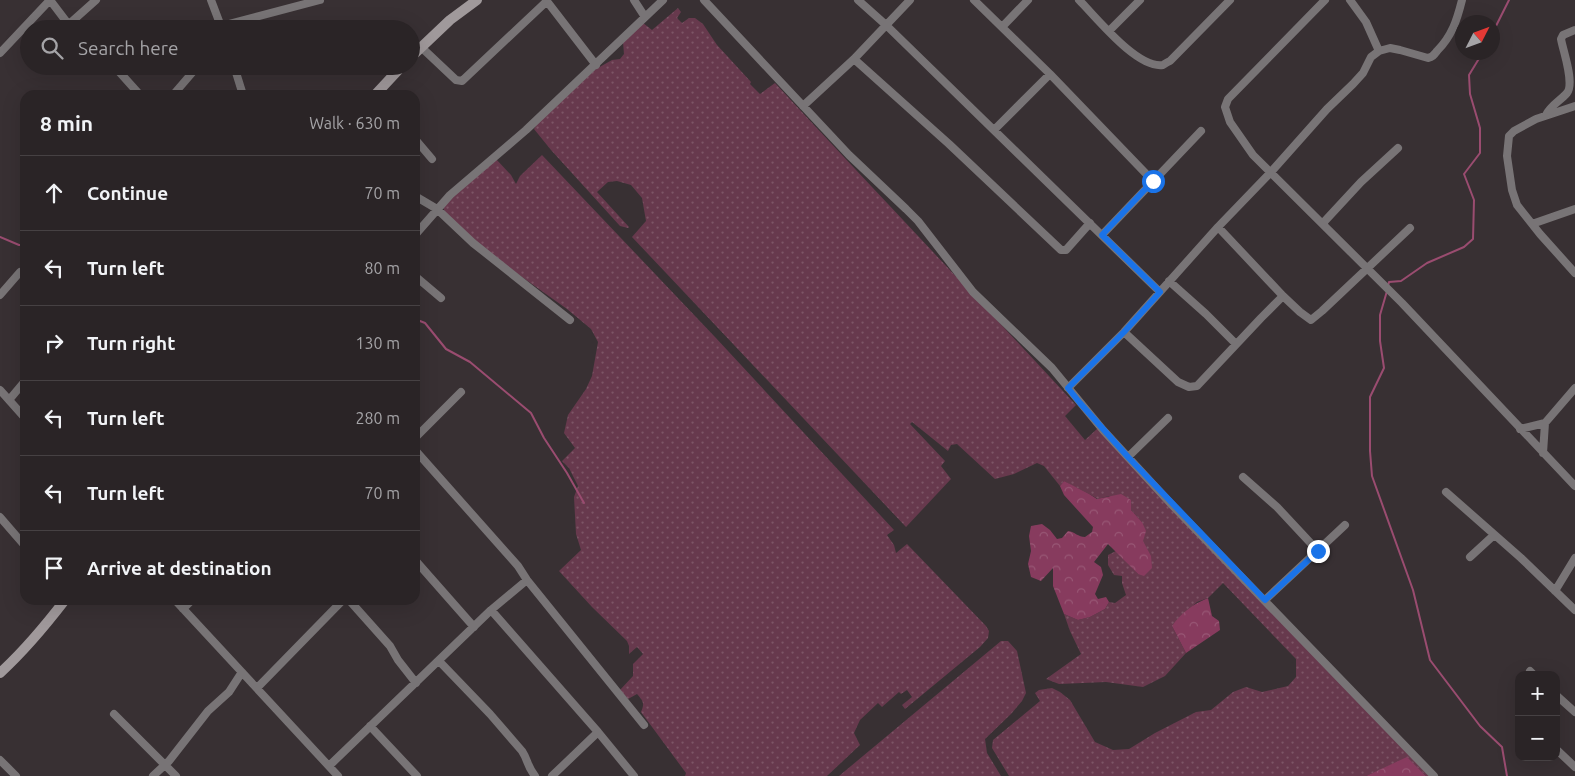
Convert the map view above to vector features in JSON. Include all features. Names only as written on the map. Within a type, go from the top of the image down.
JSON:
[{"type":"street","points":[[31,20],[50,0],[65,20]]},
{"type":"street","points":[[77,20],[96,0]]},
{"type":"street","points":[[211,0],[218,20]]},
{"type":"street","points":[[247,20],[320,0]]},
{"type":"street","points":[[476,0],[450,20],[421,47],[456,80],[462,81],[547,1],[596,65]]},
{"type":"street","points":[[634,0],[645,17]]},
{"type":"street","points":[[420,229],[450,195],[526,130],[663,0]]},
{"type":"street","points":[[704,0],[849,155],[918,221],[973,292],[1039,355],[1128,457],[1434,776]]},
{"type":"street","points":[[858,0],[1160,292]]},
{"type":"street","points":[[803,106],[854,59],[910,0]]},
{"type":"street","points":[[974,0],[1050,74],[1153,181]]},
{"type":"street","points":[[1002,27],[1028,0]]},
{"type":"street","points":[[1079,0],[1130,52],[1142,60],[1163,65],[1170,61],[1230,0]]},
{"type":"street","points":[[1108,31],[1140,0]]},
{"type":"street","points":[[1325,0],[1228,99],[1225,104],[1230,122],[1254,155],[1392,293],[1575,486]]},
{"type":"street","points":[[1350,0],[1366,22],[1379,51]]},
{"type":"street","points":[[1068,388],[1124,332],[1218,226],[1271,172],[1327,109],[1360,77],[1371,58],[1379,51],[1396,49],[1428,58],[1432,57],[1447,42],[1454,30],[1462,0]]},
{"type":"street","points":[[1546,115],[1550,108],[1570,88],[1561,39],[1563,35],[1575,30]]},
{"type":"street","points":[[0,53],[20,32]]},
{"type":"street","points":[[854,59],[949,144],[1061,250],[1066,250],[1090,223]]},
{"type":"street","points":[[994,130],[1050,74]]},
{"type":"street","points":[[122,75],[136,90]]},
{"type":"street","points":[[177,90],[190,75]]},
{"type":"street","points":[[237,75],[241,90]]},
{"type":"street","points":[[380,90],[394,75]]},
{"type":"street","points":[[1575,106],[1546,115],[1521,126],[1509,136],[1507,156],[1512,190],[1518,205],[1575,273]]},
{"type":"street","points":[[1102,235],[1201,131]]},
{"type":"street","points":[[420,145],[432,159]]},
{"type":"street","points":[[1323,223],[1361,182],[1398,148]]},
{"type":"street","points":[[420,199],[437,210],[473,242],[570,320]]},
{"type":"street","points":[[1532,224],[1575,209]]},
{"type":"street","points":[[1218,226],[1284,296],[1311,320],[1410,228]]},
{"type":"street","points":[[0,295],[20,272]]},
{"type":"street","points":[[420,280],[441,298]]},
{"type":"street","points":[[1169,281],[1236,344]]},
{"type":"street","points":[[1124,332],[1178,382],[1189,387],[1197,386],[1284,296]]},
{"type":"street","points":[[9,400],[20,387]]},
{"type":"street","points":[[1520,429],[1545,423],[1575,388]]},
{"type":"street","points":[[0,390],[20,412]]},
{"type":"street","points":[[420,433],[461,392]]},
{"type":"street","points":[[1128,457],[1168,418]]},
{"type":"street","points":[[1543,453],[1545,423]]},
{"type":"street","points":[[420,456],[518,566],[527,580],[644,725]]},
{"type":"street","points":[[1242,478],[1277,507],[1318,551]]},
{"type":"street","points":[[1446,492],[1521,558],[1575,610]]},
{"type":"street","points":[[0,517],[20,540]]},
{"type":"street","points":[[1265,600],[1345,525]]},
{"type":"street","points":[[1470,557],[1494,535]]},
{"type":"street","points":[[1555,591],[1575,558]]},
{"type":"street","points":[[420,566],[474,626]]},
{"type":"street","points":[[328,766],[491,610],[527,580]]},
{"type":"street","points":[[0,673],[41,631],[61,605]]},
{"type":"street","points":[[180,605],[338,776]]},
{"type":"street","points":[[183,608],[186,605]]},
{"type":"street","points":[[257,688],[338,605]]},
{"type":"street","points":[[354,605],[386,641],[398,660],[416,682]]},
{"type":"street","points":[[491,610],[634,776]]},
{"type":"street","points":[[439,661],[490,714],[522,751],[528,767],[535,776]]},
{"type":"street","points":[[153,776],[170,761],[208,711],[229,692],[242,672]]},
{"type":"street","points":[[1560,699],[1575,712]]},
{"type":"street","points":[[114,714],[176,776]]},
{"type":"street","points":[[370,726],[417,776]]},
{"type":"street","points":[[552,776],[598,732]]},
{"type":"street","points":[[1560,753],[1575,767]]},
{"type":"street","points":[[0,760],[16,776]]},
{"type":"shaded area","points":[[678,8],[681,12],[677,18],[682,23],[689,18],[695,18],[703,24],[717,45],[760,94],[775,83],[1076,405],[1065,416],[1085,440],[1098,428],[1429,776],[1426,776],[1407,758],[1366,776],[1009,776],[992,748],[993,740],[1040,701],[1035,693],[1039,690],[1052,688],[1070,700],[1095,742],[1113,750],[1129,749],[1196,712],[1211,710],[1233,692],[1246,687],[1262,692],[1288,686],[1296,677],[1296,659],[1223,583],[1208,598],[1197,602],[1172,626],[1186,653],[1165,676],[1143,687],[1106,682],[1059,684],[1046,679],[1081,654],[1064,614],[1078,620],[1090,617],[1105,609],[1109,602],[1115,603],[1126,595],[1122,576],[1114,575],[1108,565],[1108,555],[1116,551],[1138,574],[1142,522],[1131,510],[1109,496],[1098,499],[1064,481],[1060,486],[1044,466],[1037,463],[1014,474],[995,479],[957,444],[951,445],[948,451],[912,422],[910,424],[945,461],[941,466],[951,479],[906,527],[632,237],[646,221],[642,198],[631,185],[617,181],[608,182],[597,192],[628,228],[620,226],[534,129],[540,119],[589,73],[612,60],[620,59],[624,54],[623,42],[643,23],[652,30]]},
{"type":"shaded area","points":[[542,155],[715,337],[894,530],[887,535],[894,545],[896,553],[907,544],[989,631],[988,638],[980,647],[905,709],[902,705],[912,697],[907,690],[901,694],[899,692],[882,707],[878,703],[860,720],[854,733],[860,745],[827,776],[685,776],[686,773],[641,712],[643,702],[641,698],[637,694],[628,699],[620,690],[633,676],[633,664],[643,654],[637,647],[629,654],[627,641],[559,571],[581,550],[576,534],[574,497],[578,486],[569,468],[562,461],[575,448],[564,433],[568,415],[586,389],[592,376],[598,342],[591,329],[567,309],[508,267],[460,229],[446,216],[443,206],[495,158],[511,175],[516,184],[520,176]]},
{"type":"shaded area","points":[[1001,641],[1008,641],[1017,651],[1026,693],[1011,714],[985,739],[987,753],[1001,776],[839,776]]},
{"type":"green space","points":[[1064,481],[1097,499],[1121,494],[1131,500],[1131,510],[1142,522],[1146,531],[1143,541],[1151,556],[1152,568],[1144,576],[1138,574],[1108,544],[1094,562],[1101,567],[1103,575],[1095,594],[1098,599],[1106,597],[1109,602],[1105,609],[1090,617],[1078,620],[1064,614],[1053,586],[1053,568],[1041,581],[1031,577],[1028,564],[1031,551],[1029,536],[1031,526],[1042,524],[1057,539],[1062,538],[1068,531],[1085,537],[1092,532],[1093,527],[1064,495],[1060,486]]},
{"type":"green space","points":[[1208,598],[1212,616],[1219,621],[1220,630],[1186,653],[1172,626],[1188,609]]},
{"type":"green space","points":[[1407,757],[1426,776],[1366,776]]},
{"type":"waterway","points":[[1500,18],[1509,0]]},
{"type":"waterway","points":[[1388,286],[1389,282],[1401,281],[1427,263],[1464,247],[1473,239],[1474,200],[1464,174],[1480,153],[1480,128],[1470,94],[1469,75],[1478,60]]},
{"type":"waterway","points":[[0,237],[20,245]]},
{"type":"waterway","points":[[1387,291],[1380,315],[1380,341],[1384,368],[1370,397],[1372,476],[1413,590],[1430,660],[1480,726],[1502,747],[1507,776]]},
{"type":"waterway","points":[[420,321],[425,323],[446,349],[470,362],[531,413],[584,503]]},
{"type":"route","points":[[1153,181],[1102,235],[1160,292],[1124,332],[1068,388],[1103,430],[1173,506],[1265,600],[1318,551]]}]
